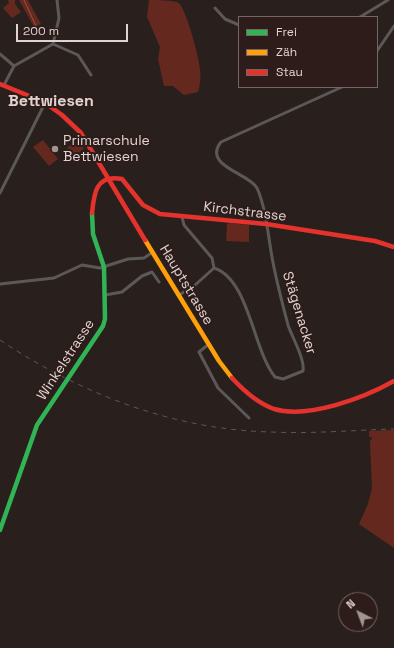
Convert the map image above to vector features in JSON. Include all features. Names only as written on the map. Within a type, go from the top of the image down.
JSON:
[{"type":"street","points":[[2,84],[14,66],[53,44],[59,18],[58,0]]},
{"type":"street","points":[[362,16],[388,0]]},
{"type":"street","points":[[215,8],[224,19],[238,25]]},
{"type":"street","points":[[378,50],[394,26]]},
{"type":"street","points":[[53,44],[74,51],[92,75]]},
{"type":"street","points":[[0,54],[14,66]]},
{"type":"street","name":"Hauptstrasse","points":[[2,84],[46,102],[63,114],[81,133],[227,372],[242,388],[258,401],[278,410],[302,411],[348,401],[369,394],[394,381]]},
{"type":"street","points":[[266,224],[256,188],[248,178],[234,172],[222,164],[218,154],[218,145],[221,142],[340,88]]},
{"type":"street","points":[[0,193],[46,102]]},
{"type":"street","name":"Kirchstrasse","points":[[108,178],[114,176],[122,179],[143,205],[160,214],[266,224],[375,241],[394,247]]},
{"type":"street","name":"Winkelstrasse","points":[[0,530],[37,425],[103,326],[105,319],[104,267],[93,234],[91,221],[94,192],[103,181],[108,178]]},
{"type":"street","name":"Stägenacker","points":[[182,217],[184,225],[212,258],[214,268],[224,273],[236,287],[264,358],[275,377],[283,379],[303,371],[303,363],[290,329],[277,285],[266,224]]},
{"type":"street","points":[[0,284],[54,278],[82,265],[104,267],[128,259],[144,258],[153,252]]},
{"type":"street","points":[[179,295],[194,286],[214,268]]},
{"type":"street","points":[[105,294],[122,292],[142,276],[152,272],[159,282]]},
{"type":"street","points":[[209,344],[202,348],[199,352],[212,379],[223,395],[249,418]]},
{"type":"shaded area","points":[[8,0],[15,0],[15,4],[21,12],[12,18],[3,8],[9,3]]},
{"type":"shaded area","points":[[19,0],[28,0],[41,24],[34,27]]},
{"type":"shaded area","points":[[149,0],[165,0],[179,3],[186,15],[199,64],[200,84],[198,92],[184,95],[173,86],[164,86],[158,59],[160,47],[147,17]]},
{"type":"shaded area","points":[[77,139],[84,148],[68,163],[63,156],[69,146]]},
{"type":"shaded area","points":[[43,140],[58,159],[49,166],[33,147]]},
{"type":"shaded area","points":[[227,224],[249,225],[249,242],[226,241]]},
{"type":"shaded area","points":[[394,430],[394,548],[359,524],[368,504],[372,488],[370,442],[372,437],[369,437],[369,431]]},
{"type":"waterway","points":[[24,0],[36,26]]},
{"type":"railway","points":[[0,340],[63,377],[130,406],[164,416],[235,430],[318,432],[394,429]]},
{"type":"traffic: fast","points":[[0,530],[37,425],[103,326],[105,319],[104,267],[93,234],[92,213]]},
{"type":"traffic: slow","points":[[145,240],[219,361],[232,378]]},
{"type":"traffic: jam","points":[[0,84],[44,102],[62,115],[81,133],[145,240]]},
{"type":"traffic: jam","points":[[92,213],[96,192],[102,182],[113,178],[122,179],[143,205],[160,214],[266,224],[375,241],[394,247]]},
{"type":"traffic: jam","points":[[232,378],[256,400],[274,409],[288,411],[303,411],[336,405],[367,394],[394,381]]},
{"type":"place","name":"Primarschule Bettwiesen","points":[[55,149]]},
{"type":"district","name":"Bettwiesen","points":[[51,102]]}]
